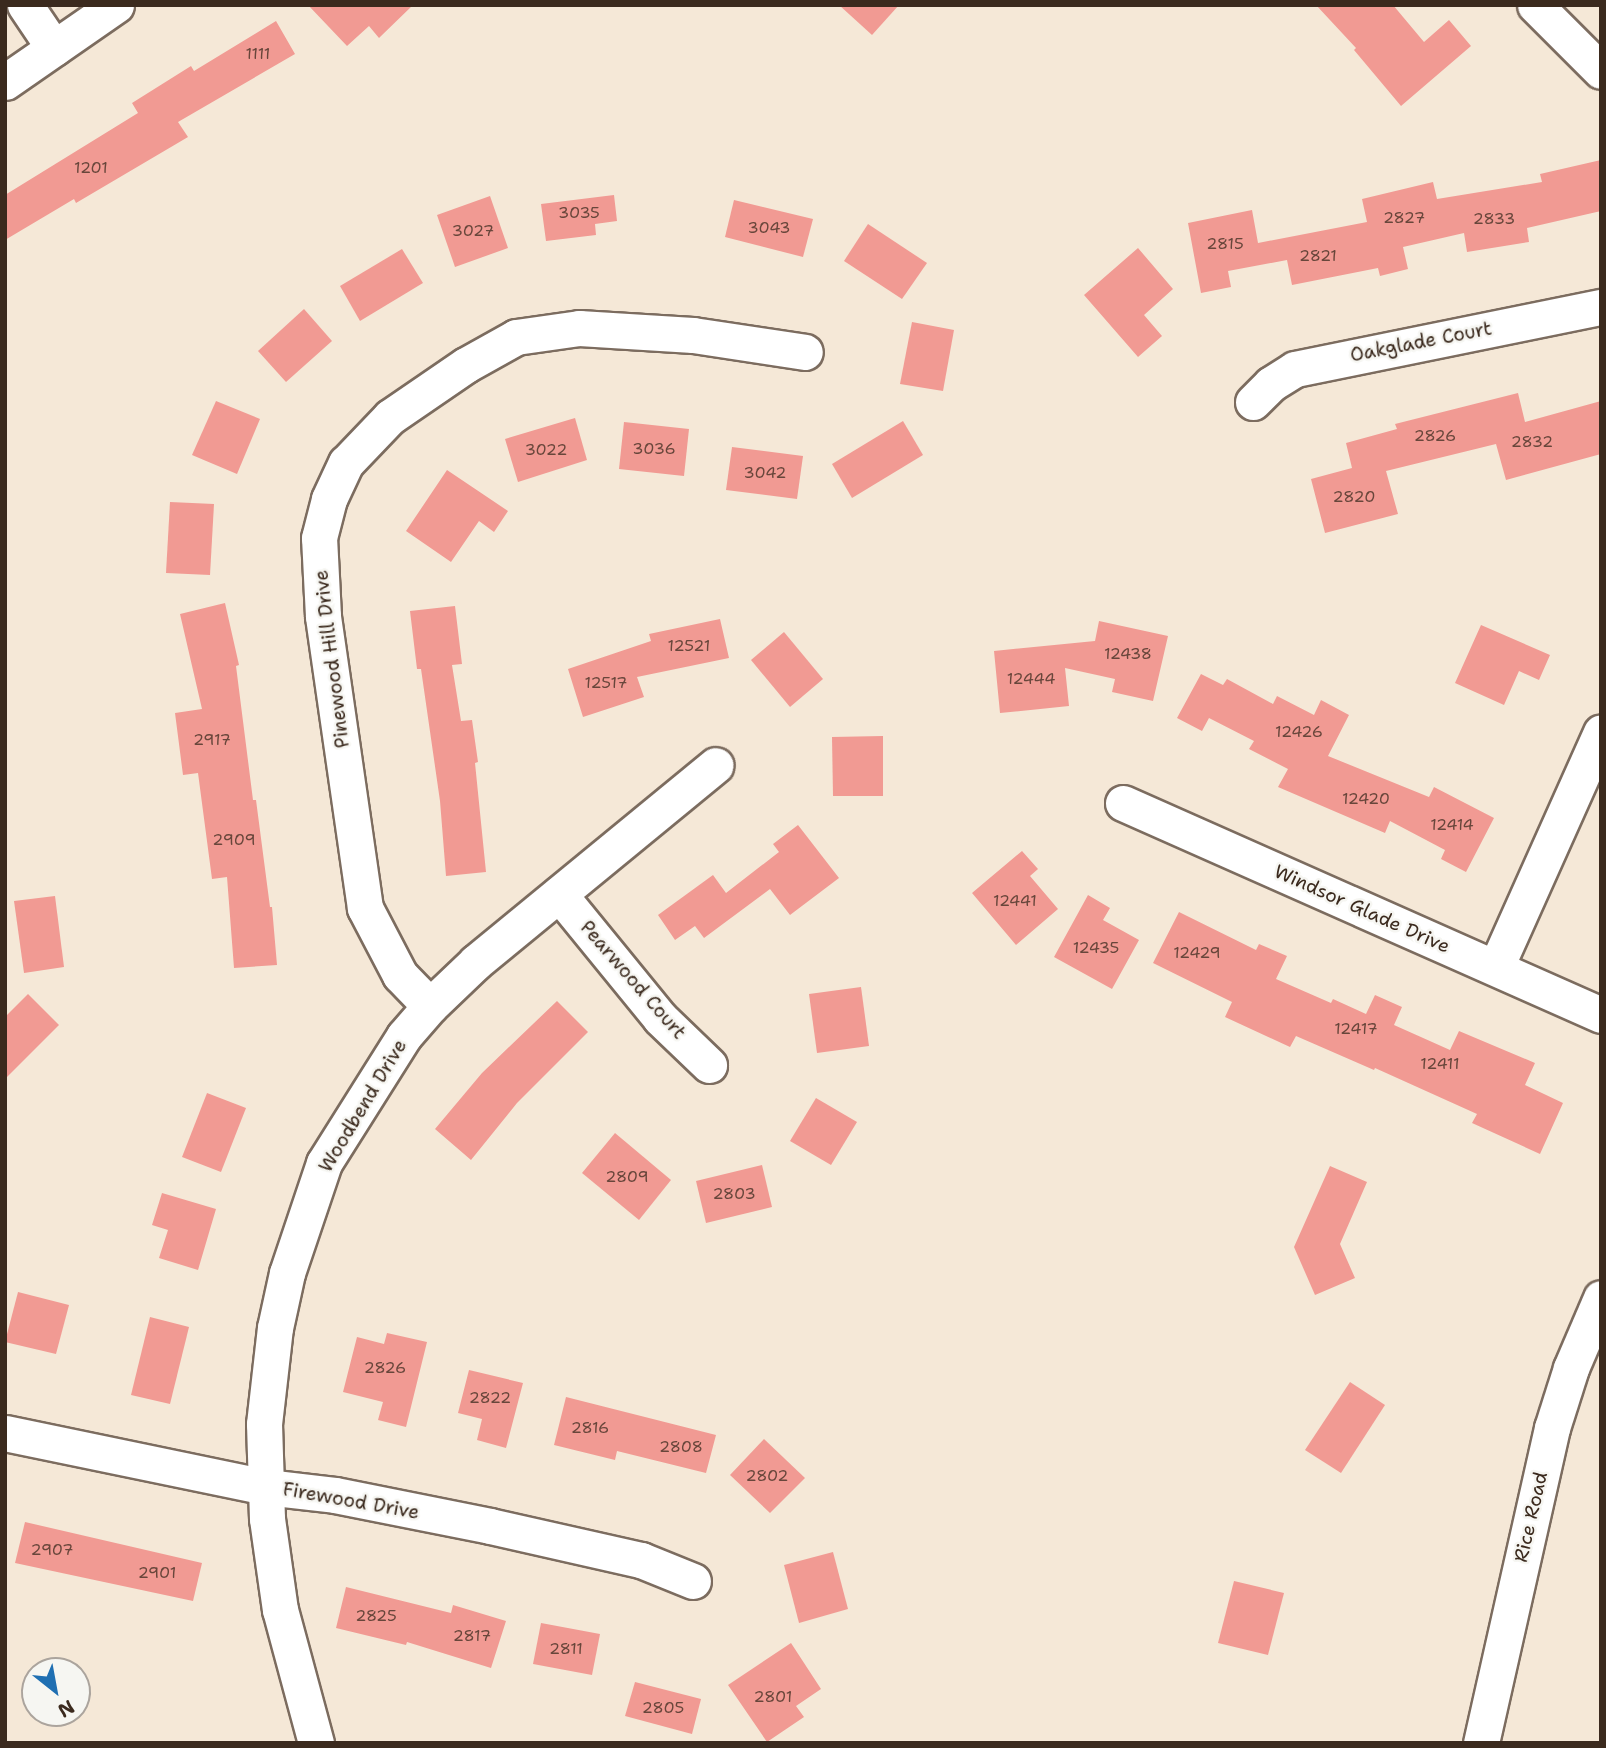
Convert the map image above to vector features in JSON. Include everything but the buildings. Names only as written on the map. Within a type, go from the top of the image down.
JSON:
[{"type":"street","points":[[24,5],[54,48]]},
{"type":"street","points":[[5,82],[116,5]]},
{"type":"street","points":[[1535,5],[1601,72]]},
{"type":"street","name":"Oakglade Court","points":[[1253,402],[1271,384],[1295,369],[1601,307]]},
{"type":"street","name":"Pinewood Hill Drive","points":[[430,1006],[400,975],[383,948],[365,908],[323,616],[319,538],[329,499],[346,463],[390,417],[466,365],[516,337],[579,328],[693,335],[805,352]]},
{"type":"street","points":[[1496,967],[1601,732]]},
{"type":"street","name":"Woodbend Drive","points":[[316,1743],[280,1610],[266,1487],[264,1424],[275,1328],[306,1211],[324,1163],[404,1036],[430,1006],[476,962],[716,765]]},
{"type":"street","name":"Windsor Glade Drive","points":[[1123,803],[1601,1015]]},
{"type":"street","name":"Pearwood Court","points":[[559,894],[660,1018],[709,1065]]},
{"type":"street","name":"Rice Road","points":[[1481,1743],[1552,1428],[1571,1368],[1601,1298]]},
{"type":"street","name":"Firewood Drive","points":[[5,1433],[266,1487],[335,1495],[490,1526],[641,1560],[693,1581]]}]
